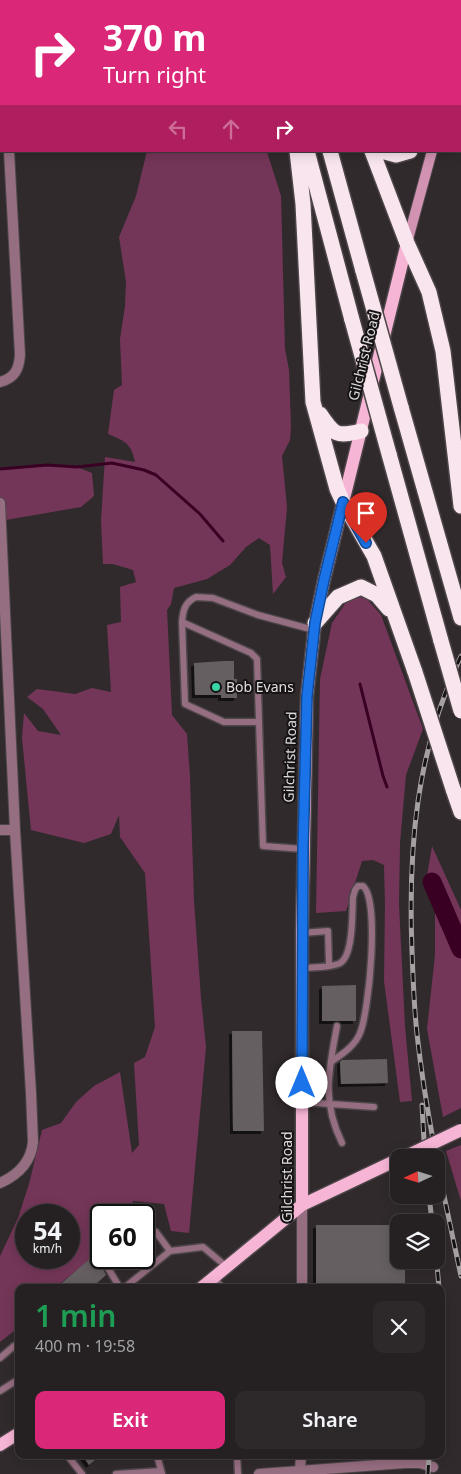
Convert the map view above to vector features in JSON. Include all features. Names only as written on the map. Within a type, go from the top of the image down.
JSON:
[{"type":"highway","points":[[296,152],[303,204],[313,402],[343,502],[374,556],[461,812]]},
{"type":"highway","points":[[307,152],[461,711]]},
{"type":"highway","points":[[330,152],[459,611]]},
{"type":"highway","points":[[372,152],[407,243],[429,292],[443,351],[461,506]]},
{"type":"highway","points":[[385,152],[396,155],[406,152]]},
{"type":"highway","points":[[313,402],[331,430],[342,435],[361,431]]},
{"type":"highway","points":[[315,626],[338,597],[361,587],[382,600],[396,620]]},
{"type":"main road","name":"Gilchrist Road","points":[[302,1205],[303,848],[307,696],[315,626],[343,502],[407,243],[432,152]]},
{"type":"main road","points":[[420,1149],[461,1130]]},
{"type":"main road","points":[[218,1282],[227,1267],[302,1205],[390,1163]]},
{"type":"main road","points":[[0,1445],[15,1436]]},
{"type":"street","points":[[0,382],[12,377],[19,367],[9,152]]},
{"type":"street","points":[[0,503],[14,830],[32,1123],[32,1151],[29,1159],[18,1172],[0,1183]]},
{"type":"street","points":[[0,830],[14,830]]},
{"type":"street","name":"Gilchrist Road","points":[[302,1205],[302,1284]]},
{"type":"street","points":[[259,1474],[405,1462],[420,1463],[433,1467]]},
{"type":"lane","points":[[258,722],[220,721],[185,704],[182,622],[184,609],[196,596],[203,596],[264,617],[315,626]]},
{"type":"lane","points":[[182,622],[254,655],[257,664],[263,846],[303,848]]},
{"type":"lane","points":[[302,968],[337,965],[346,957],[350,946],[353,897],[358,886],[363,886],[368,892],[372,905],[372,958],[364,1019],[360,1033],[354,1043],[331,1062]]},
{"type":"lane","points":[[302,933],[328,932],[329,965]]},
{"type":"lane","points":[[337,1026],[328,1090],[329,1104],[336,1131],[342,1143]]},
{"type":"lane","points":[[302,1102],[374,1107]]},
{"type":"lane","points":[[155,1233],[170,1251]]},
{"type":"lane","points":[[129,1284],[170,1251],[203,1247],[227,1267]]},
{"type":"lane","points":[[109,1269],[118,1284]]},
{"type":"lane","points":[[0,1358],[15,1346]]},
{"type":"lane","points":[[0,1391],[15,1381]]},
{"type":"lane","points":[[70,1459],[82,1474]]},
{"type":"lane","points":[[116,1474],[162,1472],[158,1459]]},
{"type":"lane","points":[[237,1459],[238,1474]]},
{"type":"shaded area","points":[[147,152],[267,152],[281,196],[285,349],[289,370],[290,440],[282,456],[287,507],[282,563],[286,577],[273,594],[270,545],[259,538],[246,547],[230,565],[207,579],[174,588],[171,604],[167,610],[172,715],[187,734],[194,901],[206,1047],[189,1233],[171,1231],[164,1204],[133,1201],[132,1204],[90,1204],[90,1259],[80,1267],[80,1204],[23,1204],[42,1130],[61,1123],[76,1102],[94,1086],[120,1072],[132,1153],[139,1145],[134,1063],[145,1057],[155,1027],[145,873],[120,837],[119,815],[111,834],[84,843],[31,830],[22,738],[24,713],[38,731],[61,735],[43,709],[27,697],[37,689],[75,694],[92,688],[111,692],[107,625],[121,622],[120,587],[136,582],[133,570],[113,564],[103,564],[101,521],[105,457],[135,462],[126,443],[108,434],[114,390],[122,385],[120,339],[125,306],[126,282],[119,237],[136,196]]},
{"type":"shaded area","points":[[47,465],[77,467],[92,473],[94,496],[81,507],[0,521],[0,469]]},
{"type":"shaded area","points":[[365,597],[381,615],[423,729],[406,775],[400,843],[399,904],[405,1027],[412,1101],[400,1102],[384,981],[384,865],[373,860],[362,861],[346,911],[316,913],[320,679],[332,623],[349,598]]},
{"type":"shaded area","points":[[432,846],[461,910],[461,1108],[443,1117],[427,1029],[435,955],[435,905],[426,882]]},
{"type":"shaded area","points":[[461,1145],[461,1201],[446,1151]]},
{"type":"shaded area","points":[[15,1224],[15,1269],[78,1269],[60,1284],[15,1284],[15,1330],[0,1342],[0,1256]]},
{"type":"building","name":"Bob Evans","points":[[234,661],[234,679],[237,679],[237,698],[221,698],[221,695],[195,695],[194,663]]},
{"type":"building","points":[[356,985],[356,1021],[322,1021],[322,986]]},
{"type":"building","points":[[232,1031],[262,1031],[264,1131],[233,1131]]},
{"type":"building","points":[[387,1059],[388,1083],[341,1084],[340,1062],[342,1060]]},
{"type":"building","points":[[316,1225],[390,1225],[390,1269],[405,1269],[405,1284],[316,1284]]},
{"type":"building","points":[[90,1258],[90,1269],[103,1269],[106,1275],[96,1284],[61,1284]]},
{"type":"building","points":[[85,1459],[96,1459],[89,1465]]},
{"type":"waterway","points":[[0,469],[47,465],[77,467],[112,463],[144,470],[156,475],[200,514],[223,541]]},
{"type":"waterway","points":[[360,684],[387,787]]},
{"type":"waterway","points":[[432,882],[461,949]]},
{"type":"railway","points":[[461,656],[446,692],[425,764],[418,800],[414,837],[411,913],[414,1003],[425,1095],[461,1276]]},
{"type":"railway","points":[[422,1105],[424,1149]]},
{"type":"railway","points":[[430,1204],[431,1214]]},
{"type":"railway","points":[[437,1269],[439,1284]]},
{"type":"railway","points":[[428,1474],[429,1459]]},
{"type":"place","name":"Bob Evans","points":[[216,687]]},
{"type":"route","points":[[302,1083],[303,848],[307,696],[315,623],[343,502],[366,543]]}]
